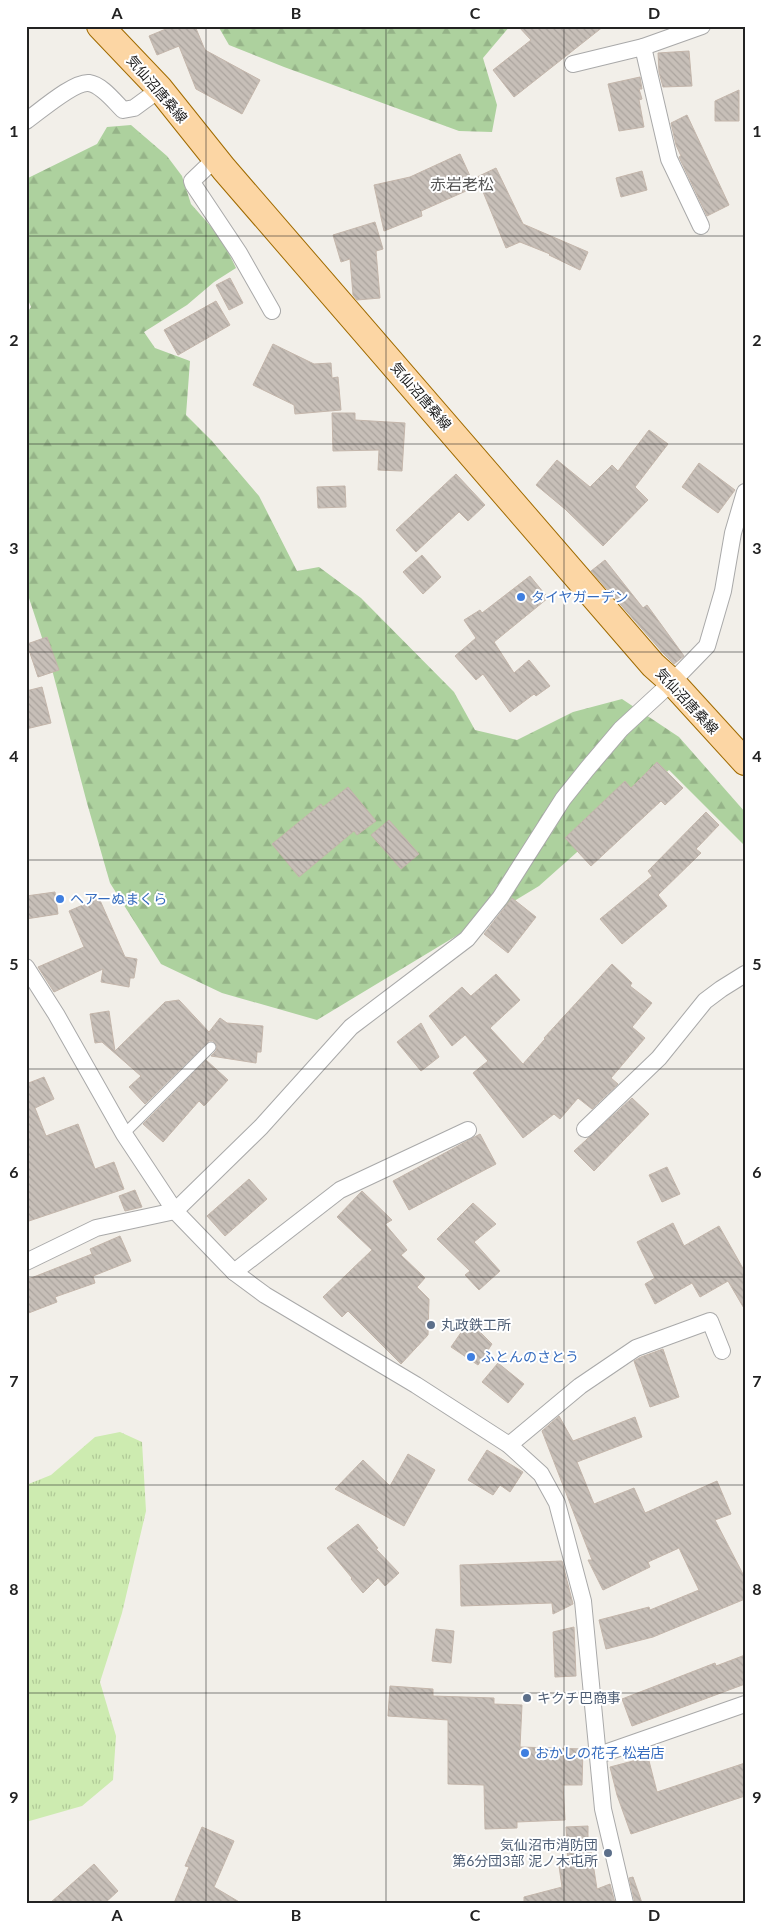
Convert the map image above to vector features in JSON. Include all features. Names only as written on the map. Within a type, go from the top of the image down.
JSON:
[{"type":"main road","name":"気仙沼唐桑線","points":[[100,26],[160,89],[215,159],[653,665],[672,682],[745,762]]},
{"type":"street","points":[[573,64],[643,47],[702,26]]},
{"type":"street","points":[[643,47],[669,159],[701,226]]},
{"type":"street","points":[[26,121],[78,85],[89,82],[98,86],[123,110],[134,108],[160,89]]},
{"type":"street","points":[[215,159],[202,169],[192,180],[192,184],[239,252],[272,311]]},
{"type":"street","points":[[26,1262],[96,1228],[175,1211],[261,1127],[351,1027],[467,939],[500,898],[563,799],[587,768],[621,729],[672,682],[707,646],[723,591],[733,533],[745,492]]},
{"type":"street","points":[[26,967],[56,1014],[124,1134],[175,1211],[234,1272],[265,1295],[416,1385],[509,1445],[541,1474],[557,1503],[583,1601],[604,1809],[625,1903]]},
{"type":"street","points":[[585,1129],[660,1058],[705,1001],[745,974]]},
{"type":"street","points":[[234,1272],[340,1190],[468,1130]]},
{"type":"street","points":[[509,1445],[580,1386],[636,1348],[710,1321],[722,1351]]},
{"type":"street","points":[[599,1755],[745,1704]]},
{"type":"lane","points":[[124,1134],[211,1047]]},
{"type":"green space","points":[[218,26],[510,26],[483,58],[497,105],[492,132],[459,131],[284,67],[229,45]]},
{"type":"green space","points":[[131,125],[167,156],[182,176],[191,204],[222,239],[236,268],[214,282],[187,305],[144,332],[155,348],[190,361],[186,415],[212,441],[259,496],[297,571],[319,567],[361,598],[454,692],[475,730],[517,740],[573,712],[622,699],[679,737],[745,812],[745,846],[669,770],[539,886],[317,1020],[222,993],[161,964],[110,883],[50,662],[26,589],[26,314],[31,307],[26,295],[26,179],[97,144],[107,127]]},
{"type":"green space","points":[[120,1432],[142,1442],[146,1511],[122,1613],[100,1682],[116,1736],[113,1780],[82,1806],[26,1822],[26,1485],[51,1475],[95,1437]]},
{"type":"building","points":[[173,26],[195,26],[205,50],[260,80],[242,114],[196,89],[179,46],[157,55],[149,36]]},
{"type":"building","points":[[518,26],[604,26],[514,97],[493,70],[531,40]]},
{"type":"building","points":[[689,51],[692,86],[663,87],[659,72],[658,53]]},
{"type":"building","points":[[640,77],[642,89],[639,89],[642,99],[639,100],[644,127],[619,131],[608,84]]},
{"type":"building","points":[[739,90],[739,121],[715,121],[715,101]]},
{"type":"building","points":[[687,115],[729,205],[707,216],[679,157],[681,156],[676,145],[671,123]]},
{"type":"building","points":[[460,154],[475,187],[421,211],[422,216],[384,231],[374,185],[410,177]]},
{"type":"building","points":[[496,168],[523,224],[588,252],[580,270],[550,254],[520,242],[506,248],[477,177]]},
{"type":"building","points":[[642,171],[647,190],[621,197],[616,178]]},
{"type":"building","points":[[375,222],[383,249],[376,251],[380,298],[357,300],[353,295],[350,259],[341,262],[333,235]]},
{"type":"building","points":[[230,278],[243,303],[229,310],[216,285]]},
{"type":"building","points":[[216,301],[230,325],[178,355],[164,330]]},
{"type":"building","points":[[273,344],[314,364],[331,363],[332,378],[338,377],[341,410],[295,414],[294,405],[253,385]]},
{"type":"building","points":[[332,413],[355,413],[355,420],[405,423],[402,471],[378,470],[379,450],[333,451]]},
{"type":"building","points":[[649,430],[668,444],[635,487],[648,500],[603,546],[565,509],[536,485],[557,460],[590,487],[612,465],[618,471]]},
{"type":"building","points":[[699,463],[735,490],[718,513],[682,487]]},
{"type":"building","points":[[456,474],[485,505],[468,521],[459,512],[416,552],[396,530]]},
{"type":"building","points":[[345,486],[346,507],[318,508],[317,487]]},
{"type":"building","points":[[422,555],[441,577],[423,594],[403,572]]},
{"type":"building","points":[[605,560],[643,608],[647,605],[684,656],[674,664],[591,571]]},
{"type":"building","points":[[530,576],[548,598],[494,642],[514,673],[529,660],[550,686],[536,696],[534,694],[510,712],[483,674],[476,680],[455,656],[476,638],[464,620],[480,610],[482,613]]},
{"type":"building","points":[[47,637],[59,670],[38,677],[27,644]]},
{"type":"building","points":[[42,687],[51,723],[26,729],[26,691]]},
{"type":"building","points":[[657,762],[683,788],[665,805],[661,801],[591,866],[565,838],[625,781],[631,788]]},
{"type":"building","points":[[348,787],[376,821],[357,835],[354,831],[299,877],[272,844],[321,804],[323,807]]},
{"type":"building","points":[[706,812],[719,825],[696,849],[701,853],[658,895],[667,906],[622,944],[600,919],[652,876],[648,871]]},
{"type":"building","points":[[389,820],[419,854],[401,869],[371,835]]},
{"type":"building","points":[[55,892],[58,914],[26,919],[26,896]]},
{"type":"building","points":[[99,898],[125,957],[137,959],[134,978],[130,978],[129,987],[101,982],[103,969],[54,992],[38,967],[84,947],[69,911]]},
{"type":"building","points":[[512,898],[536,917],[508,953],[484,934]]},
{"type":"building","points":[[612,964],[632,983],[630,986],[652,1003],[632,1027],[645,1038],[611,1078],[618,1084],[592,1109],[578,1098],[560,1119],[554,1114],[523,1138],[473,1073],[488,1061],[465,1035],[452,1046],[429,1016],[462,987],[471,996],[496,974],[520,1000],[490,1028],[523,1064],[544,1038]]},
{"type":"building","points":[[179,1000],[209,1032],[220,1018],[227,1023],[263,1026],[261,1052],[257,1052],[256,1063],[211,1056],[216,1051],[217,1046],[213,1041],[209,1041],[145,1104],[129,1087],[141,1076],[102,1042],[95,1043],[90,1014],[109,1011],[115,1051],[165,1002]]},
{"type":"building","points":[[421,1023],[439,1057],[421,1071],[397,1042]]},
{"type":"building","points":[[206,1060],[228,1080],[204,1106],[199,1101],[163,1142],[143,1124]]},
{"type":"building","points":[[44,1077],[54,1099],[35,1108],[46,1136],[78,1124],[95,1169],[114,1162],[124,1189],[26,1222],[26,1084]]},
{"type":"building","points":[[632,1098],[649,1114],[594,1171],[574,1151]]},
{"type":"building","points":[[480,1134],[496,1164],[409,1210],[393,1181]]},
{"type":"building","points":[[667,1167],[680,1194],[662,1202],[649,1175]]},
{"type":"building","points":[[249,1179],[267,1199],[225,1236],[207,1216]]},
{"type":"building","points":[[135,1190],[142,1207],[125,1211],[119,1196]]},
{"type":"building","points":[[362,1191],[392,1220],[385,1224],[407,1250],[401,1255],[425,1278],[417,1287],[429,1299],[428,1335],[401,1364],[348,1311],[342,1317],[323,1297],[372,1250],[337,1217]]},
{"type":"building","points":[[473,1203],[496,1224],[474,1242],[500,1271],[479,1290],[465,1275],[470,1271],[437,1239]]},
{"type":"building","points":[[673,1223],[684,1246],[719,1226],[745,1272],[745,1310],[728,1281],[700,1297],[692,1283],[655,1304],[645,1284],[655,1278],[637,1242]]},
{"type":"building","points":[[120,1236],[131,1261],[93,1276],[95,1283],[55,1297],[57,1302],[26,1314],[26,1280],[92,1254],[90,1249]]},
{"type":"building","points":[[469,1321],[492,1344],[478,1365],[451,1347]]},
{"type":"building","points":[[663,1349],[679,1397],[650,1407],[634,1361]]},
{"type":"building","points":[[498,1363],[524,1384],[508,1403],[482,1382]]},
{"type":"building","points":[[559,1416],[573,1441],[635,1417],[642,1437],[577,1462],[594,1504],[634,1488],[645,1513],[717,1481],[731,1514],[715,1520],[745,1578],[745,1599],[653,1637],[606,1649],[599,1620],[649,1607],[650,1610],[699,1590],[679,1548],[648,1562],[650,1567],[603,1590],[588,1560],[592,1560],[542,1431]]},
{"type":"building","points":[[487,1450],[523,1472],[510,1492],[500,1485],[493,1495],[468,1480]]},
{"type":"building","points":[[408,1454],[435,1470],[404,1526],[335,1489],[363,1460],[390,1486]]},
{"type":"building","points":[[358,1524],[378,1548],[376,1549],[399,1573],[385,1586],[378,1578],[363,1593],[327,1548]]},
{"type":"building","points":[[562,1561],[573,1604],[553,1614],[552,1603],[461,1606],[460,1565]]},
{"type":"building","points":[[574,1627],[576,1676],[555,1677],[553,1632]]},
{"type":"building","points":[[436,1629],[454,1631],[451,1663],[432,1661]]},
{"type":"building","points":[[745,1655],[745,1684],[632,1726],[622,1699],[715,1663],[716,1666]]},
{"type":"building","points":[[390,1686],[433,1689],[433,1696],[494,1698],[494,1704],[522,1705],[520,1747],[583,1749],[582,1785],[563,1785],[565,1820],[517,1822],[517,1828],[485,1829],[484,1785],[448,1784],[448,1720],[388,1716]]},
{"type":"building","points":[[648,1757],[657,1792],[745,1763],[745,1796],[631,1834],[617,1795],[610,1767]]},
{"type":"building","points":[[588,1826],[588,1844],[590,1844],[597,1889],[610,1884],[615,1903],[524,1903],[524,1897],[562,1887],[559,1866],[568,1864],[566,1827]]},
{"type":"building","points":[[202,1827],[234,1841],[214,1887],[241,1903],[174,1903],[189,1867],[185,1866]]},
{"type":"building","points":[[94,1864],[118,1891],[105,1903],[50,1903]]},
{"type":"building","points":[[633,1877],[642,1903],[635,1903],[629,1878]]},
{"type":"place","name":"タイヤガーデン","points":[[521,597]]},
{"type":"place","name":"ヘアーぬまくら","points":[[60,899]]},
{"type":"place","name":"丸政鉄工所","points":[[431,1325]]},
{"type":"place","name":"ふとんのさとう","points":[[471,1357]]},
{"type":"place","name":"キクチ巴商事","points":[[527,1698]]},
{"type":"place","name":"おかしの花子 松岩店","points":[[525,1753]]},
{"type":"place","name":"気仙沼市消防団 第6分団3部 泥ノ木屯所","points":[[608,1853]]},
{"type":"district","name":"赤岩老松","points":[[462,184]]}]
